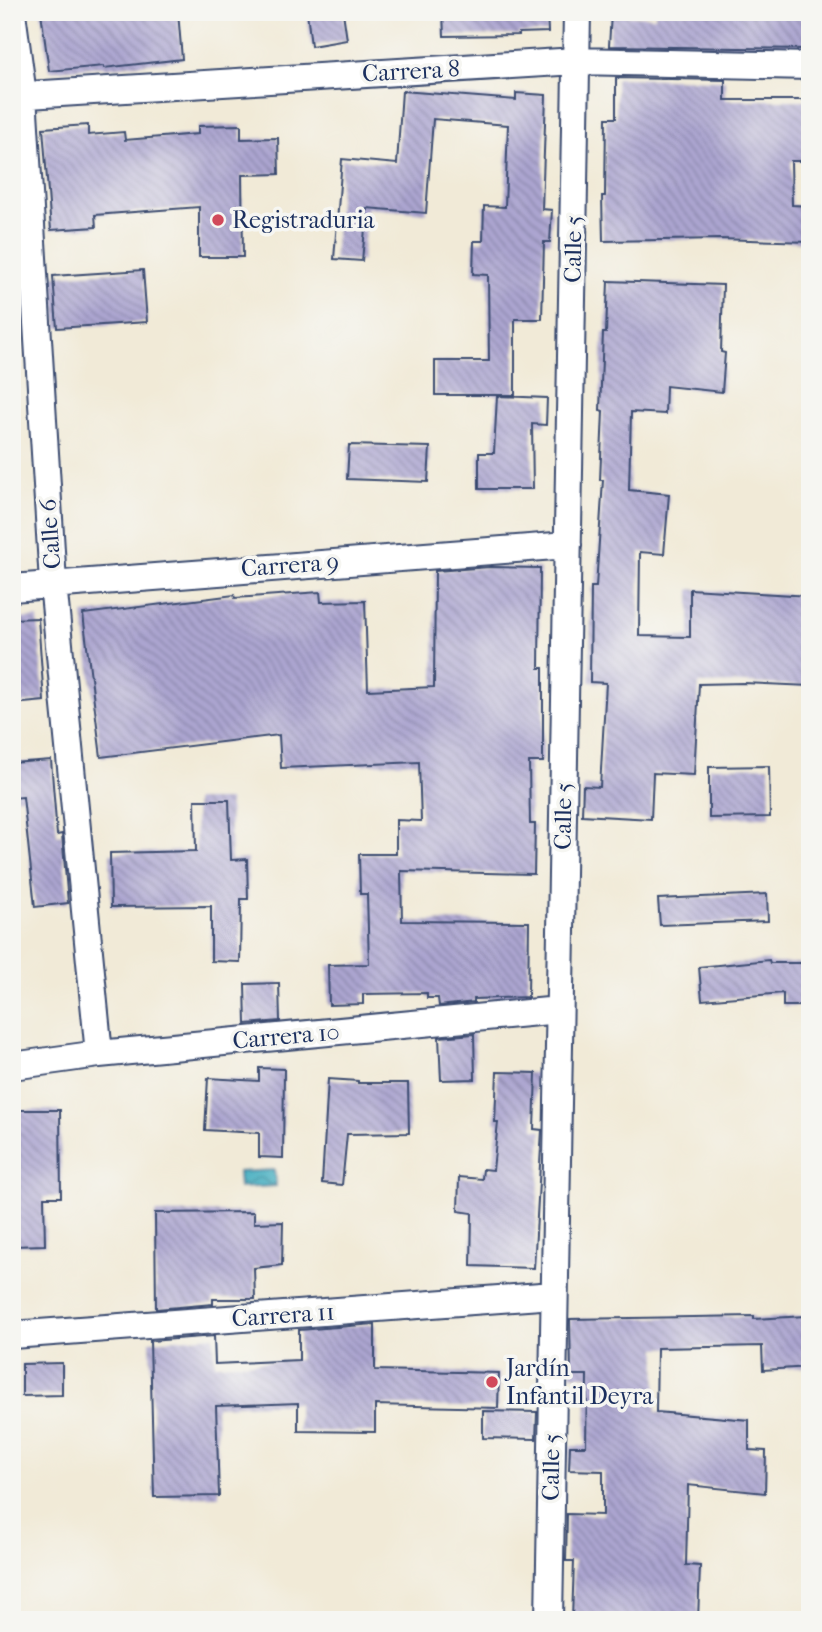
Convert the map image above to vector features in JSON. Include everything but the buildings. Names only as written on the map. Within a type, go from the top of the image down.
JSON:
[{"type":"street","name":"Calle 5","points":[[548,1620],[577,12]]},
{"type":"street","name":"Calle 6","points":[[12,13],[53,583],[99,1054]]},
{"type":"street","name":"Carrera 8","points":[[18,95],[576,61],[810,66]]},
{"type":"street","name":"Carrera 9","points":[[12,588],[568,545]]},
{"type":"street","name":"Carrera 10","points":[[12,1066],[99,1054],[559,1010]]},
{"type":"street","name":"Carrera 11","points":[[12,1335],[554,1295]]},
{"type":"water","points":[[274,1170],[276,1186],[239,1188],[238,1172]]},
{"type":"place","name":"Registraduria","points":[[218,220]]},
{"type":"place","name":"Jardín Infantil Deyra","points":[[492,1382]]}]
